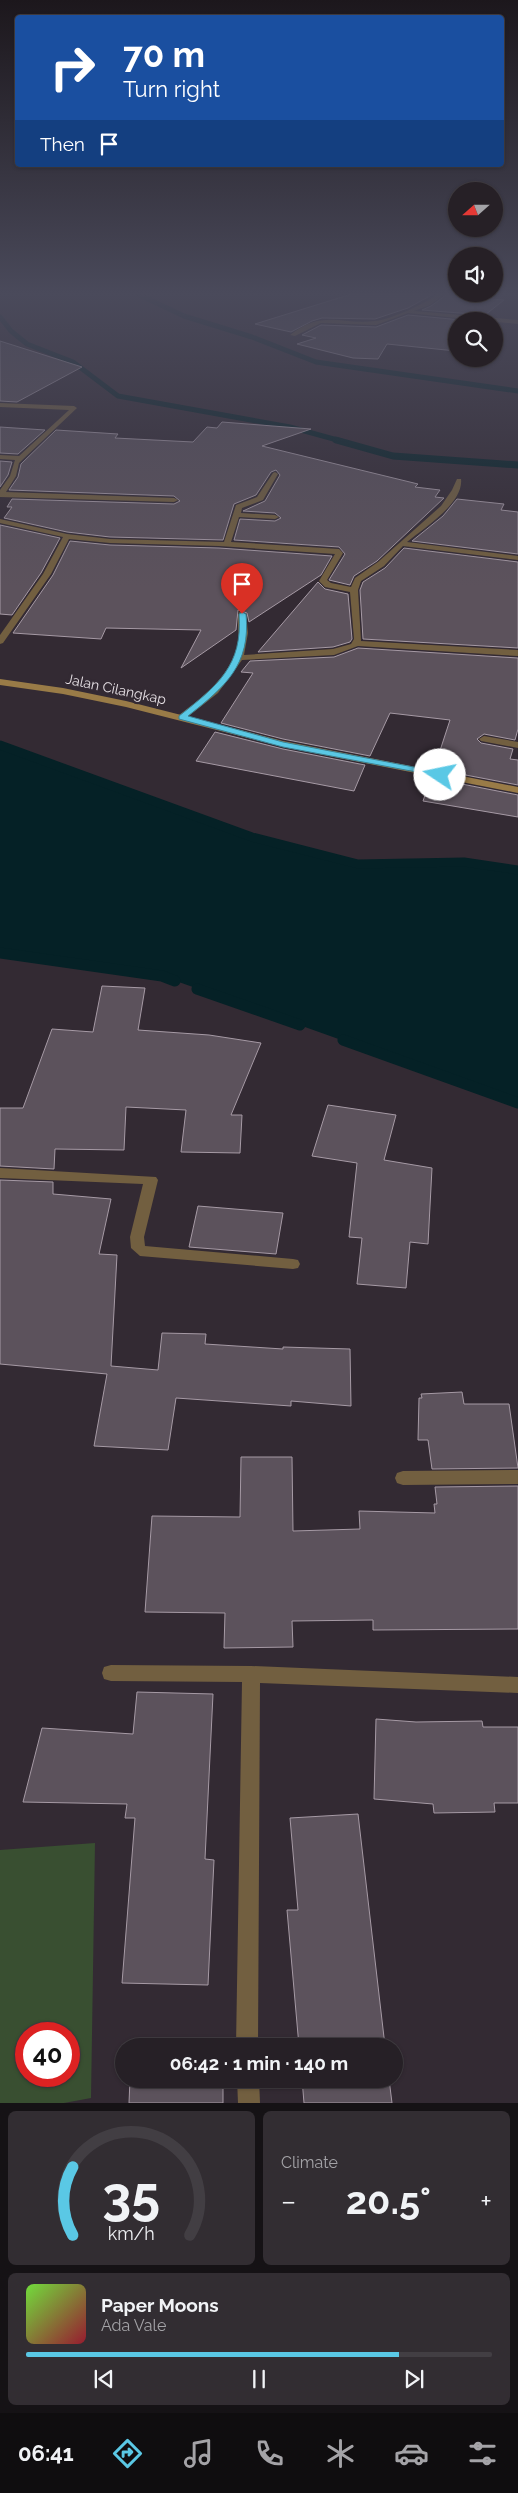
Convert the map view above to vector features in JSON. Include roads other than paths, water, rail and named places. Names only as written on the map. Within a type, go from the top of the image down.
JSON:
[{"type":"street","points":[[0,404],[74,408],[16,462],[16,469],[2,491],[174,500]]},
{"type":"street","points":[[0,457],[21,458]]},
{"type":"street","points":[[227,544],[239,507],[260,498],[275,474]]},
{"type":"street","points":[[356,644],[358,639],[354,590],[358,580],[381,564],[417,528],[433,520],[457,490],[459,480]]},
{"type":"street","points":[[236,515],[275,517]]},
{"type":"street","points":[[0,521],[68,536],[110,541],[227,544],[336,551],[339,553],[323,580],[328,586],[354,590]]},
{"type":"street","points":[[0,641],[47,574],[68,536]]},
{"type":"street","points":[[401,544],[518,558]]},
{"type":"street","points":[[182,717],[215,691],[239,658],[244,633],[242,614]]},
{"type":"street","points":[[239,658],[334,652],[345,650],[356,644],[518,653]]},
{"type":"street","name":"Jalan Cilangkap","points":[[0,682],[63,691],[182,717],[283,744],[518,790]]},
{"type":"street","points":[[484,739],[518,745]]},
{"type":"street","points":[[0,1173],[151,1180],[137,1237],[138,1248],[145,1252],[293,1264]]},
{"type":"street","points":[[403,1478],[518,1477]]},
{"type":"street","points":[[111,1673],[252,1674],[518,1685]]},
{"type":"street","points":[[248,2038],[252,1674]]},
{"type":"street","points":[[248,2088],[249,2103]]},
{"type":"water","points":[[0,745],[252,837],[358,864],[464,862],[518,870],[518,1103],[162,976],[0,953]]},
{"type":"waterway","points":[[110,390],[118,396],[290,427],[341,441]]},
{"type":"waterway","points":[[512,390],[518,391]]},
{"type":"waterway","points":[[336,440],[393,456],[518,465]]},
{"type":"waterway","points":[[0,745],[252,837],[358,864],[464,862],[518,870]]},
{"type":"waterway","points":[[0,953],[162,976],[175,981]]},
{"type":"waterway","points":[[197,989],[300,1025]]},
{"type":"waterway","points":[[343,1040],[518,1103]]}]
